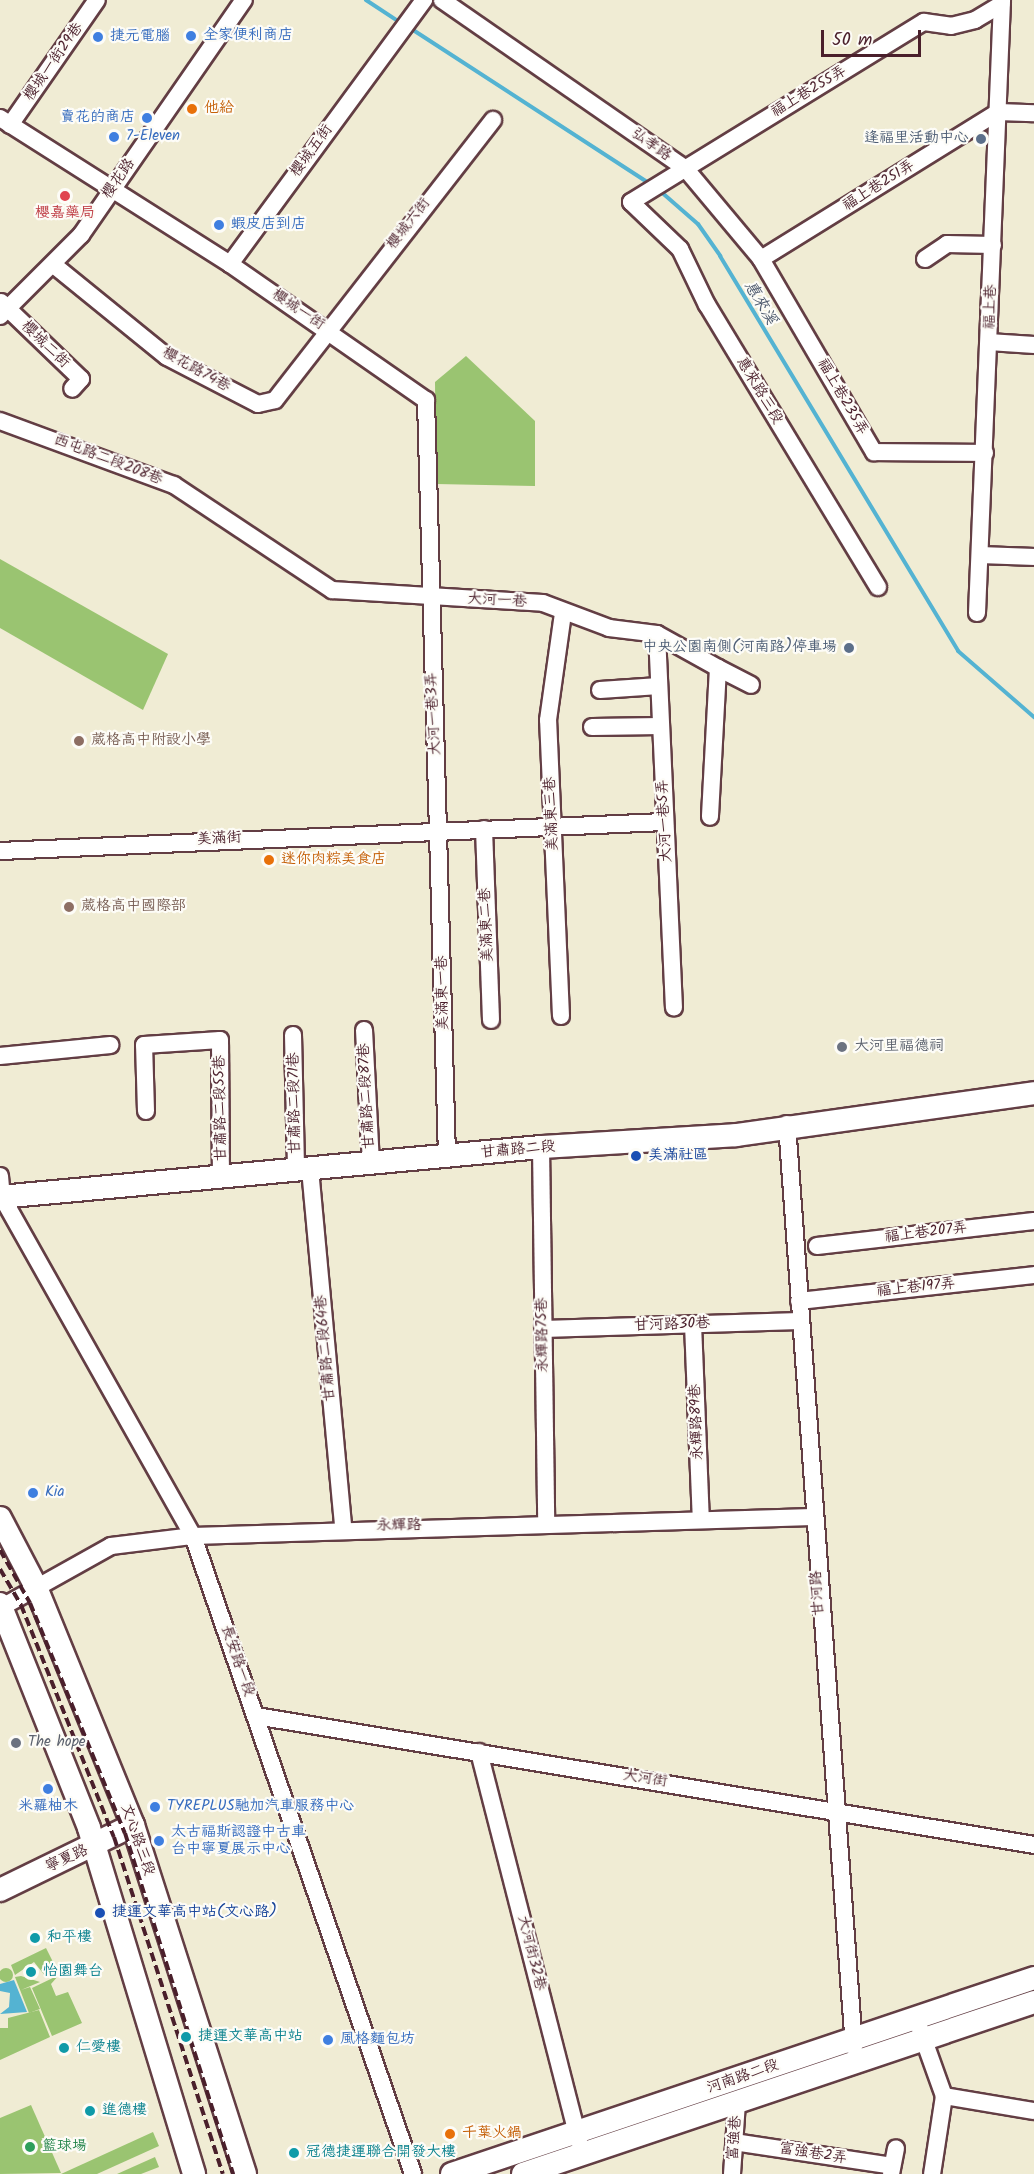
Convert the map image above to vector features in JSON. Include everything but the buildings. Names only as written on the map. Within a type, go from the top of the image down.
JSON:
[{"type":"street","name":"櫻城一街29巷","points":[[5,121],[97,0]]},
{"type":"street","name":"櫻花路","points":[[3,309],[55,267],[244,0]]},
{"type":"street","name":"櫻城五街","points":[[231,264],[424,0]]},
{"type":"street","name":"弘孝路","points":[[447,1],[685,168],[761,259],[809,340]]},
{"type":"street","name":"福上巷255弄","points":[[631,202],[924,22],[951,26],[975,20],[1002,2]]},
{"type":"street","name":"福上巷","points":[[977,613],[1002,2]]},
{"type":"street","points":[[998,112],[1034,113]]},
{"type":"street","name":"福上巷251弄","points":[[761,259],[998,112]]},
{"type":"street","name":"櫻城六街","points":[[328,331],[493,120]]},
{"type":"street","name":"櫻城一街","points":[[5,121],[231,264],[426,400],[429,598]]},
{"type":"street","name":"惠來路三段","points":[[631,202],[680,249],[706,305],[878,587]]},
{"type":"street","points":[[925,259],[947,244],[993,245]]},
{"type":"street","name":"櫻花路74巷","points":[[55,267],[167,357],[258,404],[275,400],[328,331]]},
{"type":"street","name":"櫻城二街","points":[[3,309],[81,379],[72,389]]},
{"type":"street","name":"福上巷235弄","points":[[809,340],[874,452],[985,453]]},
{"type":"street","points":[[989,342],[1034,345]]},
{"type":"street","name":"西屯路二段208巷","points":[[0,421],[174,485],[211,508]]},
{"type":"street","name":"大河一巷","points":[[211,508],[332,590],[429,598],[543,603],[562,614],[657,634],[751,685]]},
{"type":"street","points":[[981,555],[1034,557]]},
{"type":"street","name":"大河一巷3弄","points":[[429,598],[439,830]]},
{"type":"street","name":"美滿東三巷","points":[[561,1016],[548,720],[562,614]]},
{"type":"street","name":"大河一巷5弄","points":[[657,634],[674,1008]]},
{"type":"street","points":[[710,817],[717,668]]},
{"type":"street","points":[[600,690],[659,686]]},
{"type":"street","points":[[592,727],[661,726]]},
{"type":"street","name":"美滿街","points":[[0,851],[552,825],[665,822]]},
{"type":"street","name":"美滿東二巷","points":[[484,829],[491,1020]]},
{"type":"street","name":"美滿東一巷","points":[[439,830],[447,1156]]},
{"type":"street","name":"甘肅路二段87巷","points":[[364,1030],[371,1163]]},
{"type":"street","name":"甘肅路二段71巷","points":[[293,1035],[303,1169]]},
{"type":"street","name":"甘肅路二段55巷","points":[[146,1111],[144,1045],[220,1040],[221,1177]]},
{"type":"street","points":[[0,1056],[110,1045]]},
{"type":"street","name":"甘肅路二段","points":[[1,1190],[221,1177],[541,1147],[736,1136],[787,1124],[1034,1093]]},
{"type":"street","name":"甘河路","points":[[787,1124],[833,1812],[852,2039],[857,2061]]},
{"type":"street","name":"永輝路75巷","points":[[541,1147],[546,1523]]},
{"type":"street","name":"甘肅路二段64巷","points":[[303,1169],[343,1528]]},
{"type":"street","name":"長安路一段","points":[[1,1190],[194,1536],[413,2174]]},
{"type":"street","name":"福上巷207弄","points":[[818,1246],[1034,1221]]},
{"type":"street","name":"福上巷197弄","points":[[799,1301],[1034,1275]]},
{"type":"street","name":"甘河路30巷","points":[[543,1329],[800,1321]]},
{"type":"street","name":"永輝路89巷","points":[[693,1324],[701,1519]]},
{"type":"street","name":"永輝路","points":[[1,1606],[111,1546],[194,1536],[343,1528],[813,1517]]},
{"type":"street","name":"文心路三段","points":[[0,1518],[36,1585],[133,1825],[245,2174]]},
{"type":"street","points":[[1,1606],[94,1846],[194,2174]]},
{"type":"street","name":"大河街","points":[[256,1716],[1034,1845]]},
{"type":"street","name":"大河街32巷","points":[[479,1752],[579,2144]]},
{"type":"street","name":"寧夏路","points":[[0,1890],[133,1825]]},
{"type":"street","name":"河南路二段","points":[[522,2174],[579,2144],[852,2039],[1034,1978]]},
{"type":"street","name":"河南路二段","points":[[452,2174],[579,2144],[737,2102],[1034,2002]]},
{"type":"street","points":[[916,2017],[944,2096],[932,2174]]},
{"type":"street","points":[[944,2096],[1034,2111]]},
{"type":"street","name":"富強巷","points":[[732,2174],[737,2102]]},
{"type":"street","name":"富強巷2弄","points":[[734,2142],[892,2170]]},
{"type":"street","points":[[892,2170],[896,2148]]},
{"type":"green space","points":[[466,356],[535,421],[535,486],[436,484],[435,382]]},
{"type":"green space","points":[[0,559],[168,654],[143,710],[0,628]]},
{"type":"green space","points":[[46,1948],[58,1972],[46,1977],[34,1962],[15,1975],[11,1965]]},
{"type":"green space","points":[[6,1968],[11,1970],[13,1975],[11,1980],[6,1982],[1,1980],[-1,1975],[1,1970]]},
{"type":"green space","points":[[59,1975],[51,1984],[56,1996],[68,1992],[82,2023],[52,2036],[32,1988]]},
{"type":"green space","points":[[21,1976],[40,1982],[21,1990],[30,1987],[40,2009],[29,2013],[15,1977]]},
{"type":"green space","points":[[39,2010],[50,2037],[0,2060],[0,2028],[8,2028],[8,2018]]},
{"type":"green space","points":[[31,2105],[61,2173],[0,2174],[0,2118]]},
{"type":"green space","points":[[153,2132],[159,2146],[97,2174],[61,2174]]},
{"type":"green space","points":[[155,2157],[159,2167],[141,2174],[117,2174]]},
{"type":"water","points":[[14,1980],[27,2012],[0,2014],[9,2007],[10,1993],[0,1991],[0,1984]]},
{"type":"waterway","name":"惠來溪","points":[[366,0],[401,23]]},
{"type":"waterway","name":"惠來溪","points":[[410,28],[650,184]]},
{"type":"waterway","name":"惠來溪","points":[[659,190],[698,224],[720,256],[958,651],[1034,717]]},
{"type":"railway","points":[[0,1550],[30,1603],[125,1833],[233,2174]]},
{"type":"railway","points":[[0,1569],[21,1605],[114,1837],[223,2174]]},
{"type":"place","name":"全家便利商店","points":[[191,36]]},
{"type":"place","name":"捷元電腦","points":[[98,37]]},
{"type":"place","name":"他給","points":[[192,109]]},
{"type":"place","name":"賣花的商店","points":[[147,118]]},
{"type":"place","name":"7-Eleven","points":[[114,137]]},
{"type":"place","name":"逢福里活動中心","points":[[981,139]]},
{"type":"place","name":"櫻嘉藥局","points":[[65,196]]},
{"type":"place","name":"蝦皮店到店","points":[[219,225]]},
{"type":"place","name":"中央公園南側(河南路)停車場","points":[[849,648]]},
{"type":"place","name":"葳格高中附設小學","points":[[79,741]]},
{"type":"place","name":"迷你肉粽美食店","points":[[269,860]]},
{"type":"place","name":"葳格高中國際部","points":[[69,907]]},
{"type":"place","name":"大河里福德祠","points":[[842,1047]]},
{"type":"place","name":"美滿社區","points":[[636,1156]]},
{"type":"place","name":"Kia","points":[[33,1493]]},
{"type":"place","name":"The hope","points":[[16,1743]]},
{"type":"place","name":"米羅柚木","points":[[48,1789]]},
{"type":"place","name":"TYREPLUS馳加汽車服務中心","points":[[155,1807]]},
{"type":"place","name":"太古福斯認證中古車 台中寧夏展示中心","points":[[159,1841]]},
{"type":"place","name":"捷運文華高中站(文心路)","points":[[100,1913]]},
{"type":"place","name":"和平樓","points":[[35,1938]]},
{"type":"place","name":"怡園舞台","points":[[31,1972]]},
{"type":"place","name":"捷運文華高中站","points":[[186,2037]]},
{"type":"place","name":"風格麵包坊","points":[[328,2040]]},
{"type":"place","name":"仁愛樓","points":[[64,2048]]},
{"type":"place","name":"進德樓","points":[[90,2111]]},
{"type":"place","name":"千葉火鍋","points":[[450,2134]]},
{"type":"place","name":"籃球場","points":[[30,2147]]},
{"type":"place","name":"冠德捷運聯合開發大樓","points":[[294,2153]]}]
